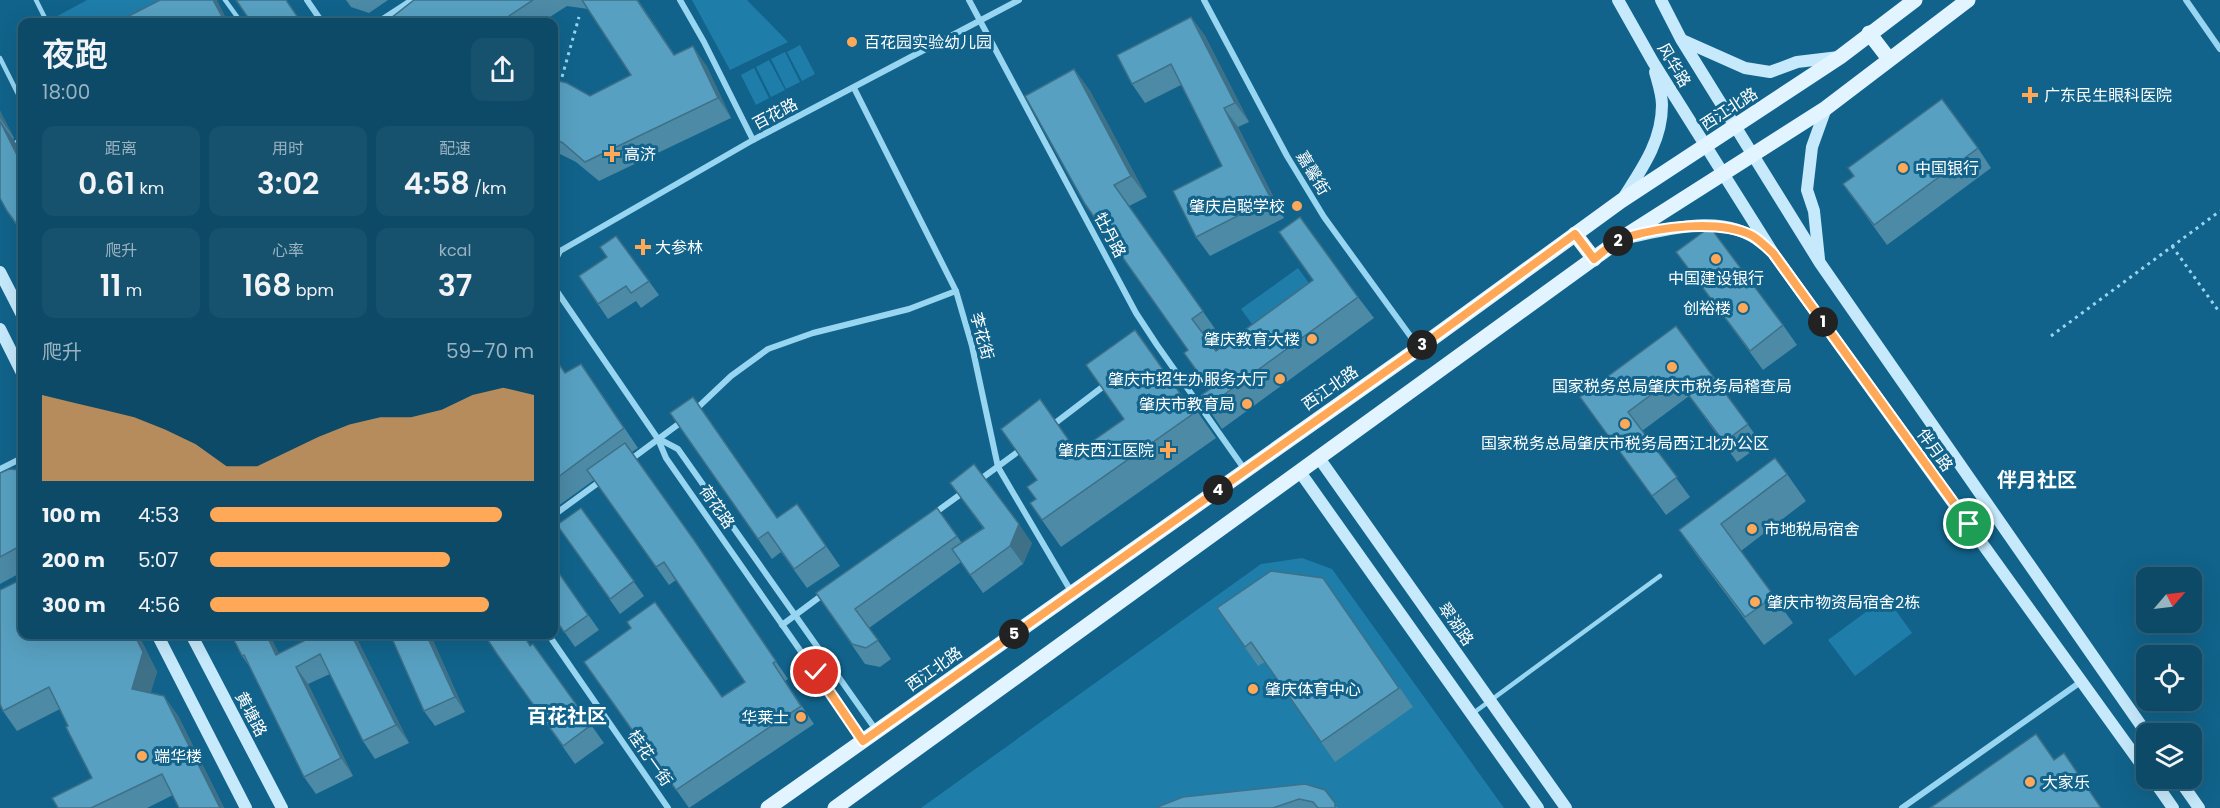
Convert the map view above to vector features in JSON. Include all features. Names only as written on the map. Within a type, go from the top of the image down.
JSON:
[{"type":"main road","name":"西江北路","points":[[768,808],[1419,348],[1621,201],[1840,57],[1915,0]]},
{"type":"main road","points":[[835,808],[1622,238],[1826,108],[1968,0]]},
{"type":"main road","points":[[1869,33],[1889,59]]},
{"type":"main road","points":[[1575,234],[1594,259]]},
{"type":"street","points":[[307,0],[319,18]]},
{"type":"street","points":[[384,18],[412,0]]},
{"type":"street","points":[[680,0],[704,42],[753,140]]},
{"type":"street","name":"牡丹路","points":[[969,0],[1136,313],[1246,470]]},
{"type":"street","name":"百花路","points":[[558,255],[560,251],[753,140],[1019,0]]},
{"type":"street","name":"嘉馨街","points":[[1204,0],[1287,156],[1318,207],[1419,348]]},
{"type":"street","name":"风华路","points":[[1618,0],[1653,62],[1723,174]]},
{"type":"street","name":"风华路","points":[[1661,0],[1682,39],[1753,155]]},
{"type":"street","points":[[2186,0],[2220,49]]},
{"type":"street","points":[[1682,39],[1745,68],[1770,72],[1797,62],[1840,57]]},
{"type":"street","points":[[1621,201],[1651,154],[1660,129],[1663,103],[1653,62]]},
{"type":"street","name":"李花街","points":[[854,88],[956,291],[972,346],[998,467],[1072,593]]},
{"type":"street","points":[[1820,263],[1814,211],[1807,190],[1812,147],[1826,108]]},
{"type":"street","name":"伴月路","points":[[1753,155],[1820,263],[2139,723]]},
{"type":"street","name":"伴月路","points":[[1723,174],[1773,253],[2136,757]]},
{"type":"street","points":[[1622,238],[1685,226],[1728,228],[1753,236],[1773,253]]},
{"type":"street","points":[[0,272],[18,307]]},
{"type":"street","points":[[620,467],[682,422],[731,376],[768,349],[813,333],[909,309],[956,291]]},
{"type":"street","name":"荷花路","points":[[558,293],[658,439],[666,458],[863,741]]},
{"type":"street","points":[[0,330],[18,365]]},
{"type":"street","points":[[1148,353],[1157,345]]},
{"type":"street","points":[[1045,431],[1120,374]]},
{"type":"street","points":[[658,439],[678,449],[877,731]]},
{"type":"street","points":[[930,516],[1026,445]]},
{"type":"street","name":"翠湖路","points":[[1319,458],[1566,808]]},
{"type":"street","points":[[0,469],[18,460]]},
{"type":"street","points":[[1300,472],[1538,808]]},
{"type":"street","points":[[558,512],[610,474]]},
{"type":"street","points":[[782,625],[834,587]]},
{"type":"street","points":[[160,639],[246,808]]},
{"type":"street","name":"黄塘路","points":[[194,639],[282,808]]},
{"type":"street","name":"桂花一街","points":[[551,639],[668,808]]},
{"type":"street","points":[[1902,808],[2082,681]]},
{"type":"street","points":[[2160,789],[2173,808]]},
{"type":"street","points":[[2186,789],[2199,808]]},
{"type":"lane","points":[[36,0],[45,18]]},
{"type":"lane","points":[[225,0],[238,18]]},
{"type":"lane","points":[[0,58],[18,94]]},
{"type":"lane","points":[[8,147],[18,141]]},
{"type":"lane","points":[[1472,714],[1660,576]]},
{"type":"path","points":[[560,85],[579,17]]},
{"type":"path","points":[[2051,336],[2220,211]]},
{"type":"path","points":[[2172,246],[2220,313]]},
{"type":"shaded area","points":[[87,0],[170,0],[137,18],[54,18]]},
{"type":"shaded area","points":[[692,0],[747,0],[788,42],[730,70]]},
{"type":"shaded area","points":[[800,45],[815,74],[802,81],[787,52]]},
{"type":"shaded area","points":[[785,52],[800,82],[786,89],[771,59]]},
{"type":"shaded area","points":[[769,60],[785,90],[771,97],[756,67]]},
{"type":"shaded area","points":[[754,68],[769,98],[756,105],[741,75]]},
{"type":"shaded area","points":[[1298,268],[1322,301],[1265,342],[1241,309]]},
{"type":"shaded area","name":"肇庆体育中心","points":[[1302,558],[1332,569],[1504,808],[921,808],[1261,564]]},
{"type":"shaded area","points":[[1886,597],[1912,633],[1855,676],[1828,640]]},
{"type":"building","points":[[160,0],[213,0],[223,18],[125,18]]},
{"type":"building","points":[[236,0],[286,0],[298,18],[248,18]]},
{"type":"building","points":[[414,0],[533,0],[506,18],[391,18]]},
{"type":"building","points":[[582,0],[637,0],[674,55],[693,46],[718,98],[585,162],[558,140],[558,81],[567,83],[590,96],[631,75]]},
{"type":"building","points":[[1191,17],[1235,103],[1224,108],[1271,199],[1196,237],[1173,191],[1222,166],[1171,64],[1132,84],[1117,55]]},
{"type":"building","points":[[1074,69],[1131,176],[1114,185],[1203,311],[1192,319],[1216,351],[1313,280],[1279,232],[1300,217],[1358,297],[1207,407],[1200,396],[1210,389],[1184,353],[1188,350],[1085,204],[1025,96]]},
{"type":"building","points":[[1942,99],[1978,148],[1874,225],[1843,184],[1854,176],[1848,168]]},
{"type":"building","points":[[0,121],[18,157],[18,226],[0,198]]},
{"type":"building","name":"创裕楼","points":[[1710,227],[1783,325],[1750,351],[1676,252]]},
{"type":"building","points":[[616,236],[649,281],[631,293],[626,286],[598,304],[579,276],[607,257],[600,247]]},
{"type":"building","name":"国家税务总局肇庆市税务局西江北办公区","points":[[1676,326],[1748,424],[1724,442],[1675,377],[1628,412],[1677,477],[1652,496],[1580,397]]},
{"type":"building","points":[[1135,330],[1184,399],[1187,397],[1197,411],[1042,520],[1030,503],[1036,499],[1027,487],[1037,480],[1001,429],[1040,399],[1077,452],[1124,419],[1086,365]]},
{"type":"building","points":[[558,363],[565,373],[581,364],[624,428],[558,477]]},
{"type":"building","points":[[693,397],[777,518],[797,504],[826,546],[794,569],[768,532],[758,539],[670,413]]},
{"type":"building","points":[[625,443],[776,661],[773,663],[801,706],[676,790],[584,662],[631,628],[627,622],[655,602],[722,697],[745,682],[664,562],[656,567],[587,470]]},
{"type":"building","points":[[1775,458],[1787,474],[1721,524],[1774,596],[1745,617],[1679,530]]},
{"type":"building","points":[[974,464],[1019,524],[1010,546],[970,575],[952,549],[984,528],[950,483]]},
{"type":"building","points":[[9,469],[18,470],[18,547],[0,557],[0,473]]},
{"type":"building","points":[[581,508],[634,581],[610,599],[558,524]]},
{"type":"building","points":[[937,508],[957,536],[855,609],[878,640],[866,648],[852,644],[816,593]]},
{"type":"building","points":[[1271,571],[1323,578],[1399,688],[1321,742],[1251,642],[1245,647],[1217,608]]},
{"type":"building","points":[[558,572],[588,615],[564,632],[558,623]]},
{"type":"building","points":[[18,581],[18,639],[136,639],[143,652],[132,689],[164,696],[220,808],[179,808],[162,774],[91,808],[58,808],[52,798],[92,778],[49,687],[3,711],[0,704],[0,590]]},
{"type":"building","points":[[234,639],[268,639],[276,655],[304,641],[303,639],[353,639],[396,725],[363,741],[320,654],[296,667],[341,758],[304,777],[244,655],[242,656]]},
{"type":"building","points":[[392,639],[428,639],[455,697],[424,711]]},
{"type":"building","points":[[487,639],[526,639],[530,646],[533,644],[591,725],[563,746]]},
{"type":"building","points":[[2036,734],[2054,760],[2064,753],[2101,808],[1930,808]]},
{"type":"building","points":[[1305,784],[1325,790],[1335,803],[1335,808],[1318,808],[1313,802],[1299,799],[1273,808],[1157,808],[1183,797]]},
{"type":"place","name":"百花园实验幼儿园","points":[[852,42]]},
{"type":"place","name":"广东民生眼科医院","points":[[2030,95]]},
{"type":"place","name":"高济","points":[[612,154]]},
{"type":"place","name":"中国银行","points":[[1903,168]]},
{"type":"place","name":"肇庆启聪学校","points":[[1297,206]]},
{"type":"place","name":"大参林","points":[[643,247]]},
{"type":"place","name":"中国建设银行","points":[[1716,259]]},
{"type":"place","name":"创裕楼","points":[[1743,308]]},
{"type":"place","name":"肇庆教育大楼","points":[[1312,339]]},
{"type":"place","name":"国家税务总局肇庆市税务局稽查局","points":[[1672,367]]},
{"type":"place","name":"肇庆市招生办服务大厅","points":[[1280,379]]},
{"type":"place","name":"肇庆市教育局","points":[[1247,404]]},
{"type":"place","name":"国家税务总局肇庆市税务局西江北办公区","points":[[1625,424]]},
{"type":"place","name":"肇庆西江医院","points":[[1168,450]]},
{"type":"place","name":"市地税局宿舍","points":[[1752,529]]},
{"type":"place","name":"肇庆市物资局宿舍2栋","points":[[1755,602]]},
{"type":"place","name":"肇庆体育中心","points":[[1253,689]]},
{"type":"place","name":"华莱士","points":[[801,717]]},
{"type":"place","name":"端华楼","points":[[142,756]]},
{"type":"place","name":"大家乐","points":[[2030,782]]},
{"type":"district","name":"伴月社区","points":[[2037,480]]},
{"type":"district","name":"百花社区","points":[[567,716]]},
{"type":"route","points":[[816,672],[863,741],[1419,348],[1575,234],[1594,259],[1622,238],[1685,226],[1728,228],[1753,236],[1773,253],[1969,524]]}]
